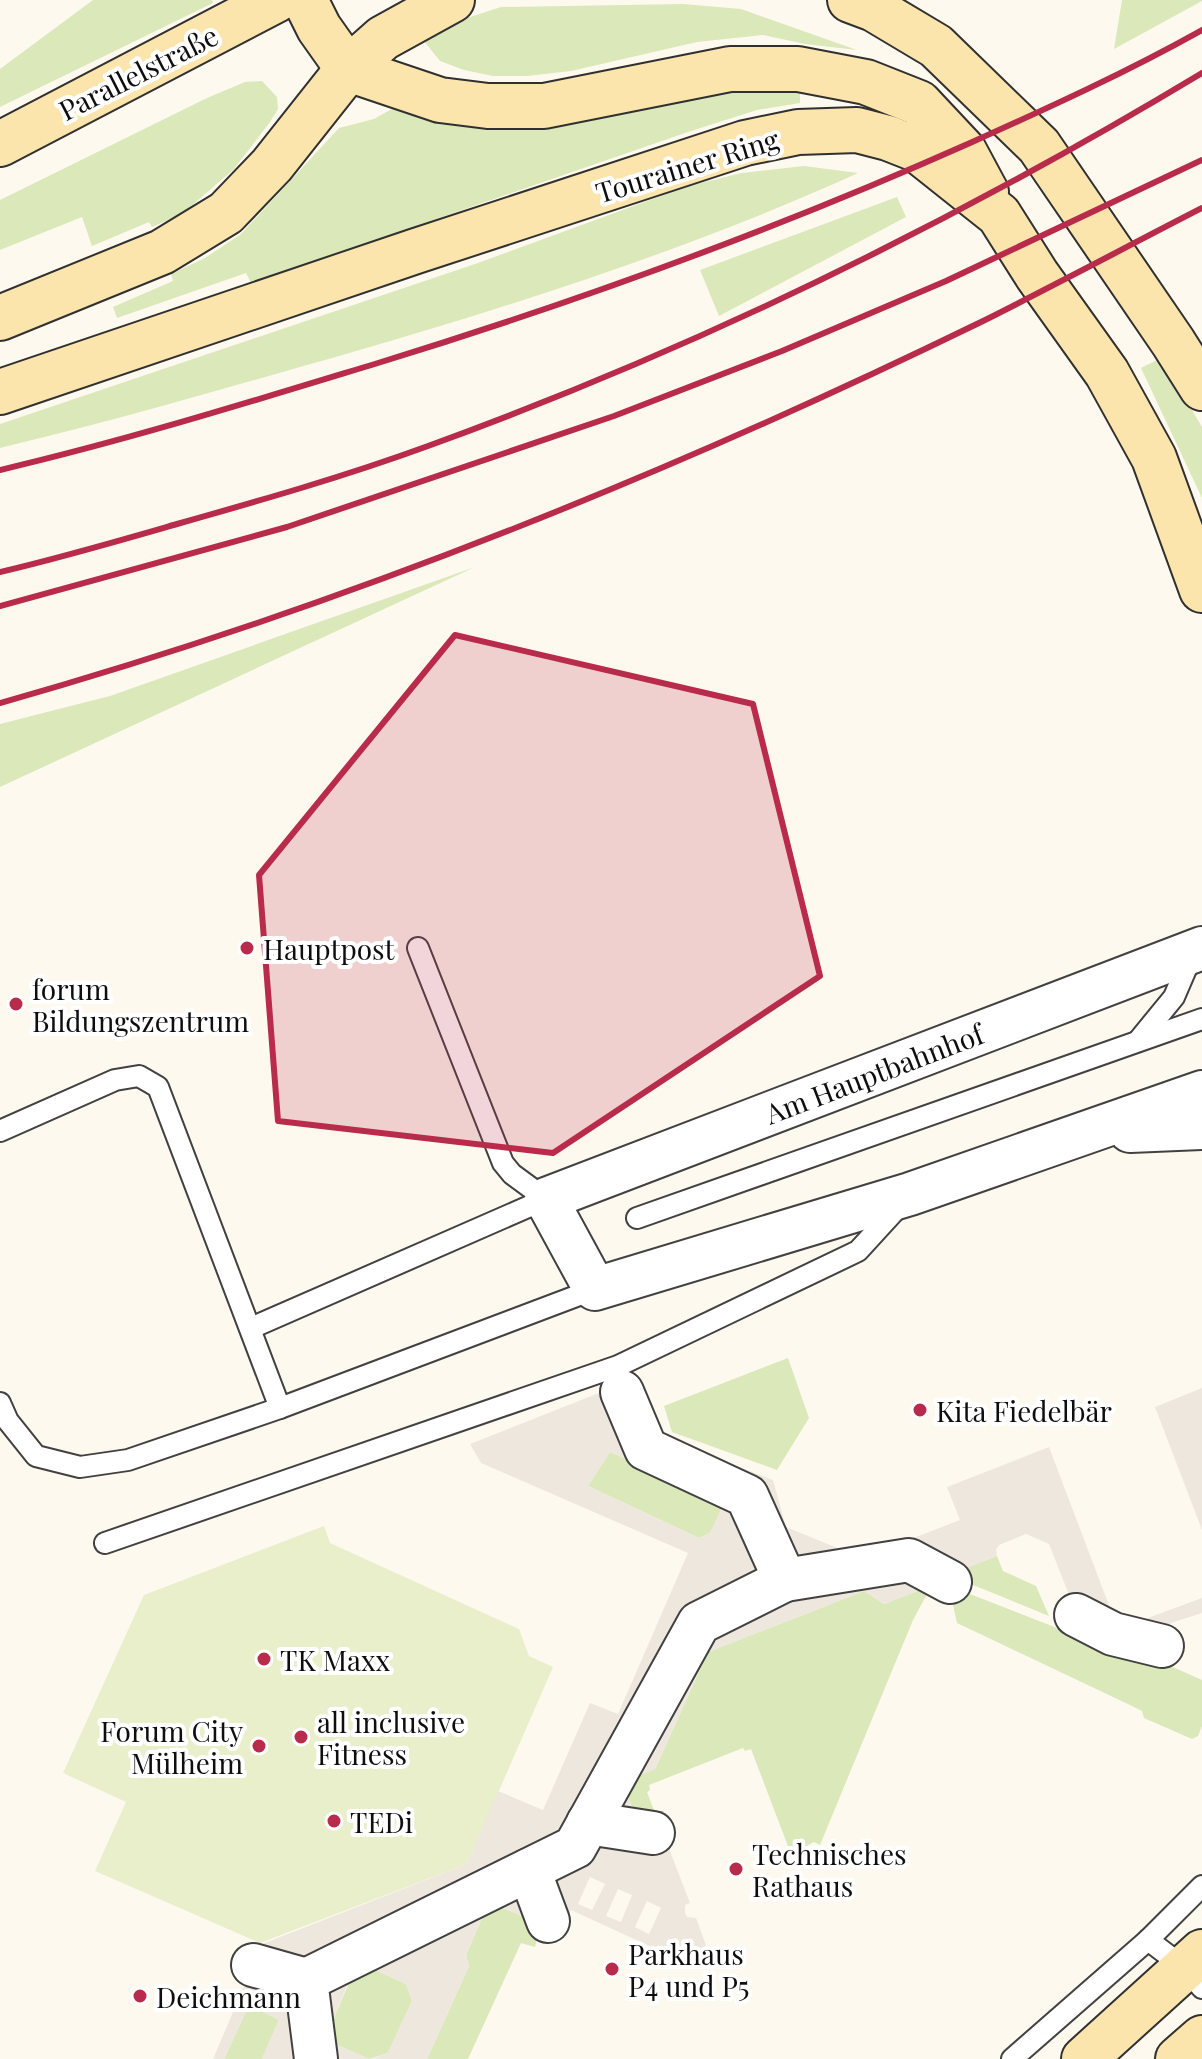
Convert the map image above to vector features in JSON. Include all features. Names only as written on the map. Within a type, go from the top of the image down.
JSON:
[{"type":"main road","name":"Parallelstraße","points":[[0,144],[276,0]]},
{"type":"main road","points":[[305,0],[319,28],[348,69],[440,100],[488,106],[544,106],[730,69],[798,69],[866,82],[919,103],[964,151],[999,215]]},
{"type":"main road","points":[[0,318],[162,252],[226,213],[272,165],[348,69],[383,38],[452,0]]},
{"type":"main road","points":[[850,0],[874,9],[936,46],[1039,146],[1202,388]]},
{"type":"main road","name":"Tourainer Ring","points":[[0,392],[745,143],[798,132],[857,130],[916,149],[999,215],[1037,275],[1107,373],[1154,458],[1202,590]]},
{"type":"main road","points":[[1084,2059],[1196,1969]]},
{"type":"main road","points":[[1178,2059],[1202,2038]]},
{"type":"street","name":"Am Hauptbahnhof","points":[[546,1199],[1199,937]]},
{"type":"street","points":[[546,1199],[595,1289],[910,1194],[1202,1092]]},
{"type":"street","points":[[1093,1132],[1202,1128]]},
{"type":"street","points":[[622,1392],[646,1449],[747,1496],[785,1580]]},
{"type":"street","points":[[253,1965],[306,1980],[575,1847],[672,1636],[785,1580],[909,1560],[950,1582]]},
{"type":"street","points":[[1076,1615],[1113,1634],[1162,1646]]},
{"type":"street","points":[[588,1823],[653,1833]]},
{"type":"street","points":[[529,1870],[548,1921]]},
{"type":"street","points":[[306,1980],[316,2059]]},
{"type":"lane","points":[[1138,1041],[1174,997],[1199,937]]},
{"type":"lane","points":[[418,948],[503,1163],[512,1174],[546,1199]]},
{"type":"lane","points":[[637,1218],[1202,1019]]},
{"type":"lane","points":[[0,1131],[115,1080],[139,1076],[158,1087],[280,1408]]},
{"type":"lane","points":[[105,1543],[618,1366],[858,1251],[910,1194]]},
{"type":"lane","name":"Am Hauptbahnhof","points":[[251,1328],[546,1199]]},
{"type":"lane","points":[[0,1403],[8,1421],[36,1456],[80,1467],[128,1460],[280,1408],[595,1289]]},
{"type":"lane","points":[[1012,2059],[1148,1940],[1202,1886]]},
{"type":"lane","points":[[1148,1940],[1196,1969]]},
{"type":"highlighted area","points":[[455,635],[753,704],[820,976],[553,1153],[278,1121],[259,875]]},
{"type":"green space","points":[[93,0],[212,0],[213,3],[0,107],[0,69]]},
{"type":"green space","points":[[1122,0],[1202,0],[1202,1],[1114,49]]},
{"type":"green space","points":[[683,4],[741,9],[857,50],[763,35],[697,42],[571,71],[493,76],[440,61],[424,41],[461,20],[501,7]]},
{"type":"green space","points":[[262,81],[277,97],[278,109],[234,169],[182,214],[152,227],[149,222],[92,246],[82,217],[0,250],[0,200],[207,98],[245,82]]},
{"type":"green space","points":[[800,86],[800,103],[757,110],[688,132],[251,283],[246,273],[117,318],[113,307],[173,281],[171,274],[205,258],[241,234],[339,128],[374,119],[406,101],[562,124],[605,117],[721,88]]},
{"type":"green space","points":[[804,166],[858,173],[667,251],[537,296],[254,380],[0,448],[0,424],[478,263],[688,186],[742,173]]},
{"type":"green space","points":[[897,197],[906,217],[719,316],[700,270]]},
{"type":"green space","points":[[1161,358],[1202,427],[1202,498],[1141,368]]},
{"type":"green space","points":[[475,567],[0,787],[0,724],[110,696]]},
{"type":"green space","points":[[788,1358],[809,1418],[777,1470],[672,1432],[664,1406]]},
{"type":"green space","points":[[610,1452],[717,1500],[722,1509],[710,1533],[699,1538],[588,1486]]},
{"type":"green space","name":"all inclusive Fitness","points":[[324,1526],[330,1543],[519,1629],[529,1656],[553,1667],[467,1864],[260,1943],[95,1871],[126,1802],[63,1773],[144,1595]]},
{"type":"green space","points":[[997,1556],[1003,1571],[1036,1586],[1049,1616],[956,1578],[958,1571]]},
{"type":"green space","points":[[952,1587],[1057,1628],[1072,1622],[1202,1680],[1202,1726],[1198,1736],[1192,1739],[1144,1718],[1142,1711],[957,1623],[950,1591]]},
{"type":"green space","points":[[920,1590],[927,1594],[913,1620],[820,1845],[814,1842],[791,1854],[751,1749],[745,1751],[743,1748],[649,1785],[647,1792],[657,1818],[635,1814],[628,1797],[637,1776],[655,1769],[708,1652],[864,1591],[884,1604]]},
{"type":"green space","points":[[501,1907],[533,1921],[538,1936],[535,1947],[521,1943],[468,2059],[427,2059],[469,1966],[466,1955],[482,1918]]},
{"type":"green space","points":[[371,1968],[406,1984],[412,2001],[388,2053],[369,2059],[335,2044],[329,2029],[353,1974]]},
{"type":"green space","points":[[249,2005],[279,2020],[262,2059],[224,2059]]},
{"type":"shaded area","points":[[639,1377],[663,1438],[773,1480],[786,1527],[862,1558],[960,1520],[947,1487],[1049,1447],[1118,1629],[1202,1598],[1202,1613],[1171,1623],[1157,1660],[1134,1654],[1082,1628],[1049,1544],[1026,1534],[999,1545],[997,1556],[954,1573],[945,1593],[934,1596],[920,1590],[884,1604],[864,1591],[708,1652],[655,1769],[637,1776],[628,1797],[635,1814],[657,1818],[659,1822],[654,1825],[653,1833],[660,1839],[665,1838],[690,1903],[685,1905],[685,1913],[687,1917],[696,1918],[709,1953],[684,1962],[571,1910],[562,1932],[557,1919],[544,1924],[549,1941],[538,1936],[533,1921],[501,1907],[482,1918],[466,1955],[469,1966],[427,2059],[371,2059],[388,2053],[412,2001],[406,1984],[371,1968],[352,1974],[329,2029],[335,2044],[369,2059],[262,2059],[279,2020],[249,2005],[224,2059],[213,2059],[262,1944],[467,1864],[498,1791],[543,1810],[590,1703],[618,1714],[688,1553],[481,1463],[470,1444]],"holes":[[[610,1452],[717,1500],[721,1509],[710,1533],[699,1538],[588,1486]],[[590,1877],[605,1884],[592,1910],[578,1904]],[[618,1889],[632,1895],[621,1922],[606,1916]],[[647,1901],[661,1908],[649,1934],[635,1927]]]},
{"type":"shaded area","points":[[1202,1388],[1202,1530],[1155,1407]]},
{"type":"railway","points":[[0,470],[143,433],[378,363],[529,315],[677,262],[824,205],[970,143],[1116,75],[1202,30]]},
{"type":"railway","points":[[0,572],[133,537],[366,467],[529,408],[628,367],[727,324],[920,230],[1109,128],[1202,73]]},
{"type":"railway","points":[[0,606],[287,527],[614,416],[782,351],[946,281],[1202,160]]},
{"type":"railway","points":[[0,703],[251,625],[499,535],[621,485],[862,379],[981,322],[1202,208]]},
{"type":"place","name":"Hauptpost","points":[[247,948]]},
{"type":"place","name":"forum Bildungszentrum","points":[[16,1004]]},
{"type":"place","name":"Kita Fiedelbär","points":[[920,1410]]},
{"type":"place","name":"TK Maxx","points":[[264,1659]]},
{"type":"place","name":"all inclusive Fitness","points":[[301,1737]]},
{"type":"place","name":"Forum City Mülheim","points":[[259,1746]]},
{"type":"place","name":"TEDi","points":[[334,1821]]},
{"type":"place","name":"Technisches Rathaus","points":[[736,1869]]},
{"type":"place","name":"Parkhaus P4 und P5","points":[[612,1969]]},
{"type":"place","name":"Deichmann","points":[[140,1996]]}]
